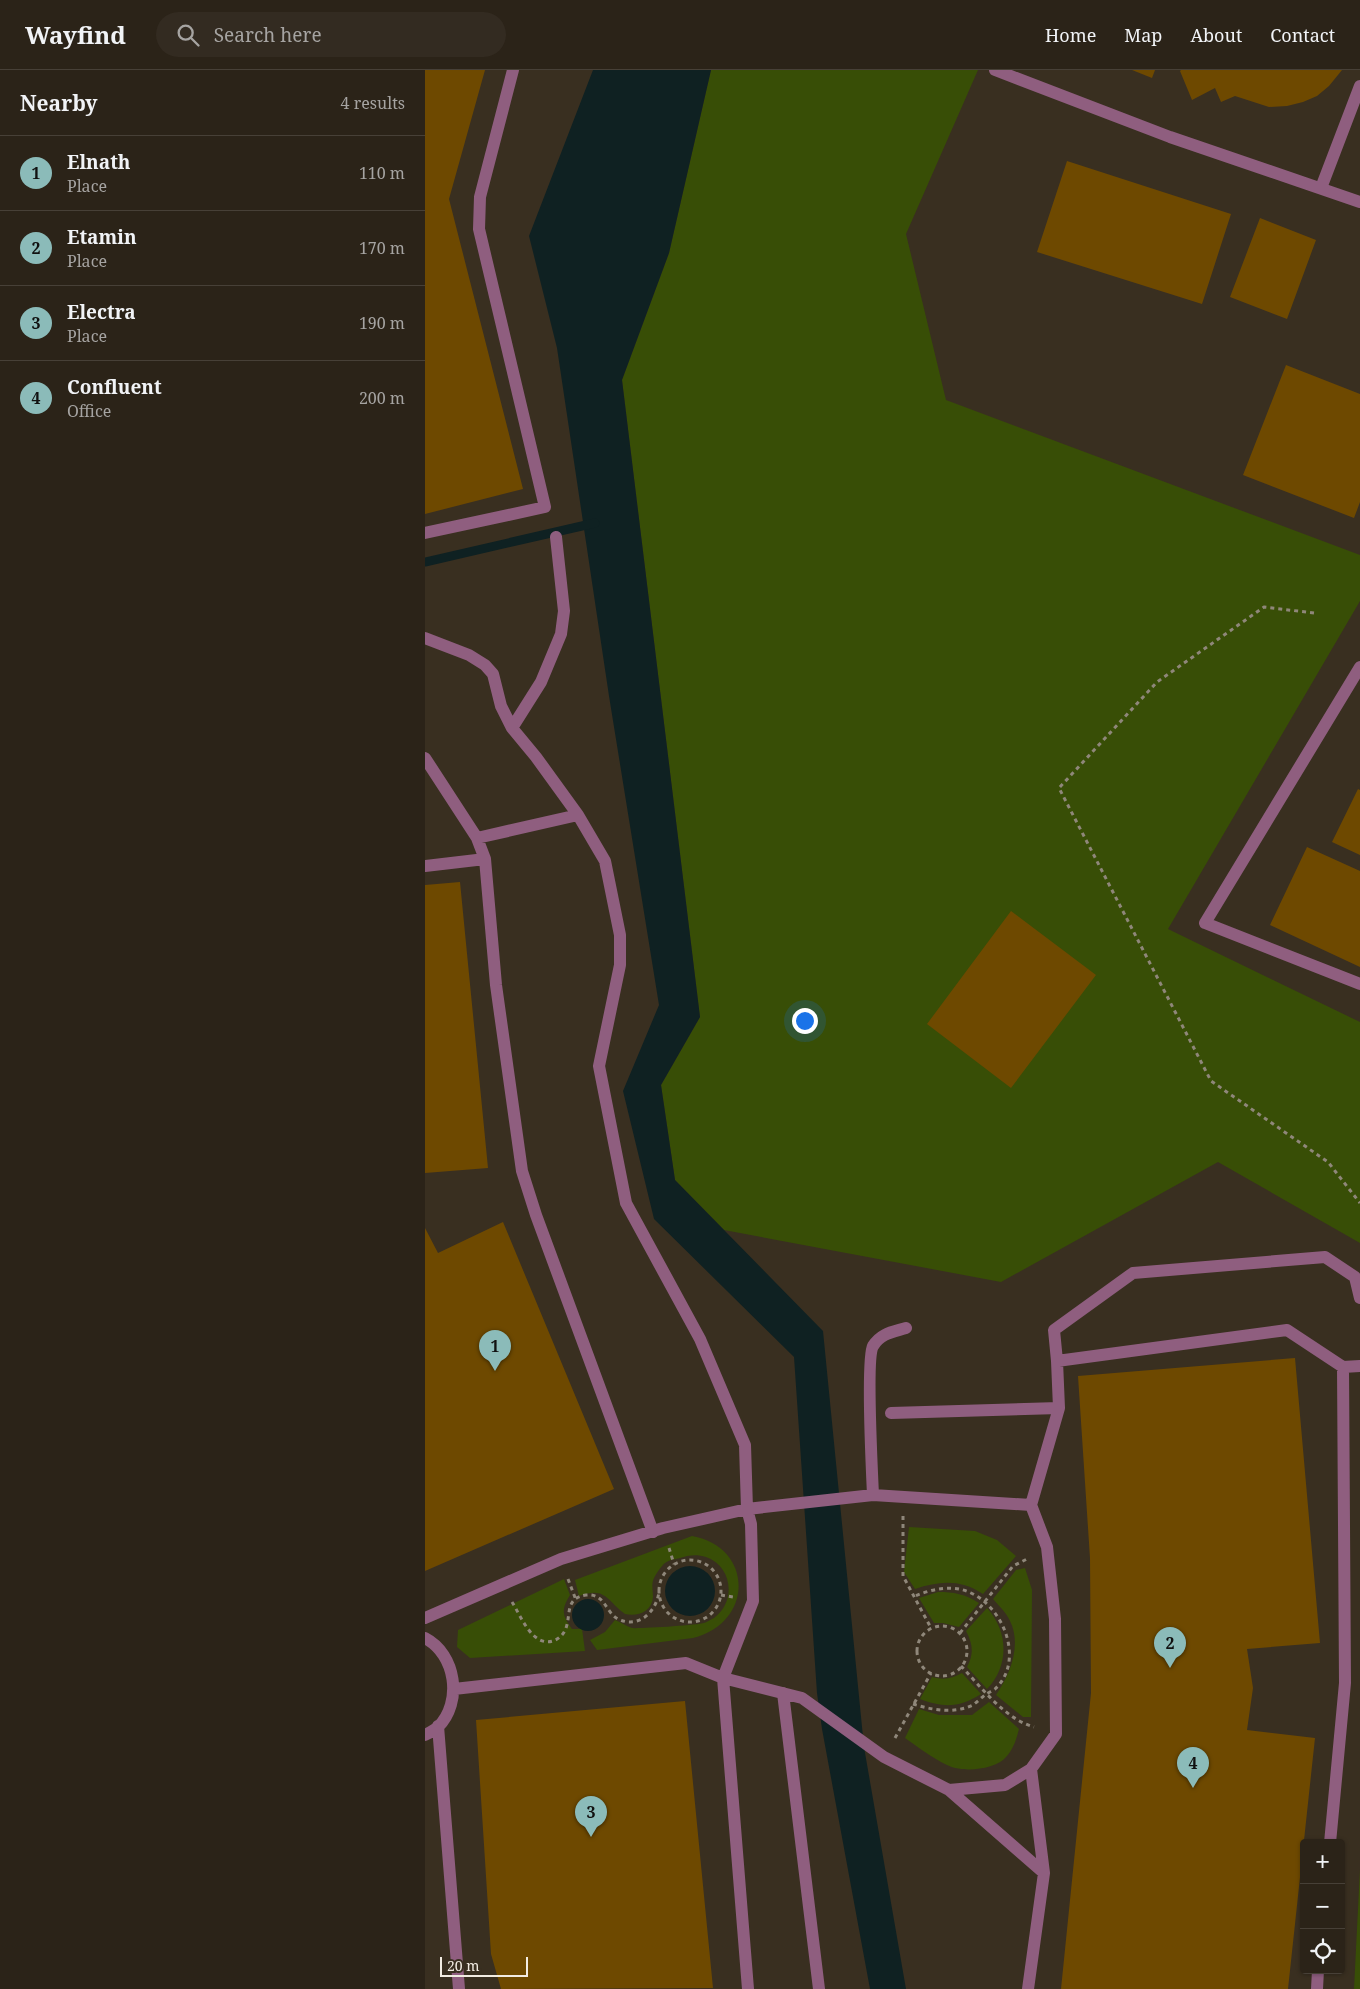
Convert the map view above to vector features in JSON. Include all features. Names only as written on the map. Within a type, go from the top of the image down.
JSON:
[{"type":"street","points":[[425,534],[545,506],[479,230],[480,197],[513,70]]},
{"type":"street","points":[[995,70],[1170,137],[1360,202]]},
{"type":"street","points":[[1321,188],[1360,86]]},
{"type":"street","points":[[512,728],[541,682],[561,634],[564,611],[555,537]]},
{"type":"street","points":[[425,638],[469,655],[485,665],[493,674],[501,706],[512,728],[536,757],[578,815],[605,861],[621,935],[620,965],[599,1066],[626,1203],[700,1340],[745,1445],[747,1509],[751,1524],[753,1601],[723,1678],[748,1989]]},
{"type":"street","points":[[1360,668],[1205,923],[1360,984]]},
{"type":"street","points":[[425,758],[477,838],[485,859],[496,985],[522,1171],[653,1532]]},
{"type":"street","points":[[477,838],[578,815]]},
{"type":"street","points":[[425,866],[485,859]]},
{"type":"street","points":[[949,1790],[1005,1786],[1031,1769],[1056,1734],[1055,1619],[1047,1547],[1031,1505],[1059,1408],[1054,1330],[1133,1273],[1325,1257],[1355,1277],[1360,1298]]},
{"type":"street","points":[[873,1495],[872,1347],[881,1335],[906,1328]]},
{"type":"street","points":[[1057,1361],[1287,1330],[1343,1367],[1360,1366]]},
{"type":"street","points":[[1330,1839],[1345,1683],[1343,1367]]},
{"type":"street","points":[[891,1413],[1059,1408]]},
{"type":"street","points":[[425,1618],[561,1559],[663,1528],[747,1509],[873,1495],[1031,1505]]},
{"type":"street","points":[[425,1638],[431,1641],[443,1654],[451,1671],[454,1689],[452,1703],[446,1716],[438,1726],[425,1735]]},
{"type":"street","points":[[454,1689],[686,1662],[723,1678],[802,1698],[884,1757],[949,1790],[1044,1873]]},
{"type":"street","points":[[783,1693],[819,1989]]},
{"type":"street","points":[[438,1726],[459,1989]]},
{"type":"street","points":[[1028,1989],[1044,1873],[1031,1769]]},
{"type":"street","points":[[1317,1989],[1318,1974]]},
{"type":"path","points":[[1314,613],[1264,607],[1157,682],[1059,788],[1211,1081],[1328,1162],[1360,1203]]},
{"type":"path","points":[[903,1496],[903,1576],[931,1628]]},
{"type":"path","points":[[960,1633],[1013,1566],[1047,1547]]},
{"type":"path","points":[[501,1584],[533,1636],[548,1642],[556,1640],[562,1635],[567,1626],[568,1610],[579,1597],[587,1595],[602,1599],[617,1619],[627,1622],[637,1621],[646,1617],[653,1610],[657,1602],[659,1584],[663,1574],[670,1566],[680,1561],[690,1559],[710,1566],[717,1574],[721,1584],[721,1595],[718,1605],[704,1619],[694,1622],[675,1619],[667,1613],[661,1604],[659,1592]]},
{"type":"path","points":[[913,1704],[928,1708],[959,1710],[974,1704],[994,1689],[1003,1677],[1010,1652],[1006,1630],[995,1612],[985,1602],[970,1592],[941,1588],[927,1590],[915,1596]]},
{"type":"path","points":[[945,1625],[953,1628],[964,1638],[967,1653],[961,1666],[955,1672],[947,1675],[931,1673],[919,1661],[917,1652],[922,1636],[931,1628],[945,1625]]},
{"type":"path","points":[[961,1666],[986,1694],[1021,1724],[1056,1734]]},
{"type":"path","points":[[884,1757],[931,1673]]},
{"type":"green space","points":[[711,70],[978,70],[906,234],[946,400],[1360,555],[1360,601],[1168,929],[1360,1022],[1360,1243],[1218,1162],[1001,1282],[724,1230],[675,1180],[661,1085],[700,1017],[622,380],[669,253]]},
{"type":"green space","points":[[909,1527],[975,1531],[997,1540],[1016,1556],[983,1594],[966,1586],[950,1583],[933,1584],[915,1589],[904,1572]]},
{"type":"green space","points":[[692,1536],[712,1543],[727,1554],[736,1569],[739,1585],[736,1602],[727,1617],[713,1630],[693,1638],[597,1650],[590,1640],[605,1632],[615,1620],[632,1628],[680,1626],[704,1623],[714,1618],[721,1611],[726,1603],[728,1594],[726,1576],[715,1562],[699,1555],[670,1560],[664,1564],[653,1580],[653,1597],[650,1606],[639,1614],[625,1614],[601,1594],[588,1593],[579,1596],[575,1580]]},
{"type":"green space","points":[[1025,1568],[1032,1590],[1031,1717],[1023,1717],[996,1695],[1010,1669],[1015,1650],[1015,1640],[1008,1618],[993,1599],[1016,1570]]},
{"type":"green space","points":[[564,1579],[570,1595],[564,1609],[566,1620],[572,1629],[582,1629],[585,1651],[470,1658],[457,1647],[458,1630]]},
{"type":"green space","points":[[938,1592],[959,1594],[979,1603],[959,1627],[934,1623],[919,1598]]},
{"type":"green space","points":[[987,1608],[999,1628],[1003,1649],[999,1670],[987,1689],[967,1667],[972,1649],[966,1631]]},
{"type":"green space","points":[[962,1673],[981,1694],[966,1702],[951,1705],[937,1704],[920,1699],[932,1677],[947,1678]]},
{"type":"green space","points":[[989,1702],[1019,1729],[1009,1754],[994,1765],[978,1769],[953,1767],[936,1759],[905,1738],[919,1709],[939,1715],[972,1715]]},
{"type":"green space","points":[[1360,1869],[1360,1989],[1354,1989]]},
{"type":"shaded area","points":[[593,70],[711,70],[669,253],[622,380],[700,1017],[661,1085],[675,1180],[823,1331],[864,1747],[906,1989],[870,1989],[822,1729],[817,1693],[794,1357],[654,1219],[623,1091],[659,1005],[609,696],[557,348],[529,236]]},
{"type":"shaded area","points":[[690,1566],[699,1568],[710,1577],[715,1591],[713,1600],[704,1611],[690,1616],[681,1614],[670,1605],[665,1591],[667,1582],[676,1571]]},
{"type":"shaded area","points":[[588,1599],[594,1600],[599,1604],[603,1609],[603,1621],[599,1626],[594,1630],[588,1631],[582,1630],[577,1626],[573,1621],[572,1615],[573,1609],[577,1604],[582,1600]]},
{"type":"building","points":[[425,70],[485,70],[449,199],[523,489],[425,514]]},
{"type":"building","points":[[1132,70],[1155,70],[1152,78]]},
{"type":"building","points":[[1181,70],[1342,70],[1329,86],[1317,96],[1287,106],[1269,107],[1235,96],[1221,102],[1215,88],[1192,100]]},
{"type":"building","points":[[1067,161],[1231,214],[1202,304],[1037,252]]},
{"type":"building","points":[[1260,218],[1316,240],[1287,319],[1230,297]]},
{"type":"building","points":[[1286,365],[1360,394],[1360,502],[1354,518],[1243,475]]},
{"type":"building","points":[[1358,789],[1360,790],[1360,855],[1332,842]]},
{"type":"building","points":[[1307,847],[1360,871],[1360,967],[1270,925]]},
{"type":"building","points":[[460,882],[488,1168],[425,1173],[425,885]]},
{"type":"building","points":[[1011,911],[1096,975],[1011,1088],[927,1024]]},
{"type":"building","points":[[503,1222],[614,1489],[425,1571],[425,1228],[438,1253]]},
{"type":"building","points":[[1295,1358],[1320,1643],[1247,1649],[1253,1688],[1247,1730],[1315,1738],[1304,1839],[1300,1839],[1300,1877],[1288,1989],[1061,1989],[1091,1693],[1090,1558],[1078,1376]]},
{"type":"building","points":[[685,1701],[713,1988],[501,1989],[491,1954],[476,1720]]},
{"type":"waterway","points":[[425,562],[595,523]]},
{"type":"place","name":"Elnath","points":[[495,1371]]},
{"type":"place","name":"Etamin","points":[[1170,1668]]},
{"type":"place","name":"Confluent","points":[[1193,1788]]},
{"type":"place","name":"Electra","points":[[591,1837]]}]
